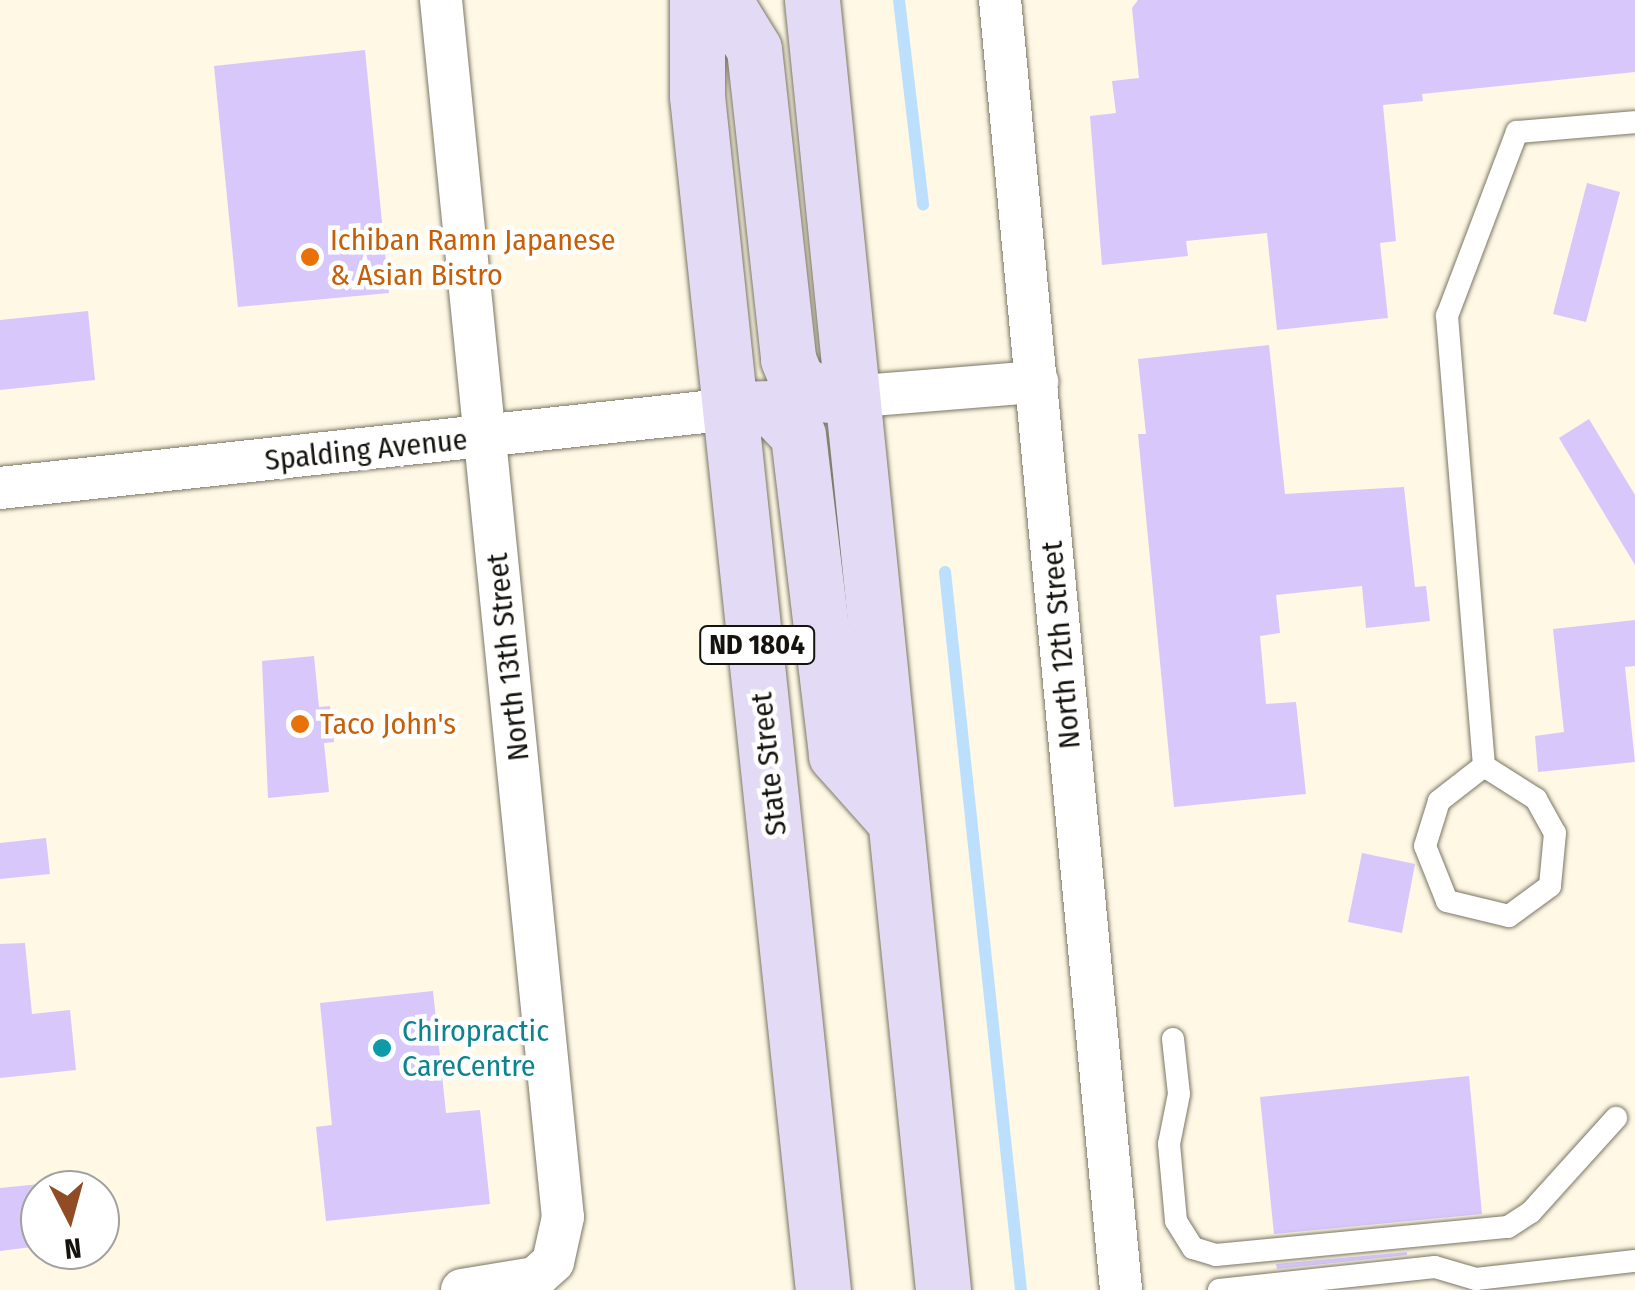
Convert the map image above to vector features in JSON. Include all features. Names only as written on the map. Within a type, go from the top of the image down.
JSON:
[{"type":"main road","name":"State Street","points":[[698,0],[697,96],[823,1290]]},
{"type":"main road","points":[[724,0],[754,48],[788,359],[797,381],[820,394],[849,397]]},
{"type":"main road","points":[[812,0],[849,397],[943,1290]]},
{"type":"main road","points":[[732,409],[772,408],[798,435],[836,755],[894,819]]},
{"type":"main road","points":[[817,1233],[836,1290]]},
{"type":"street","name":"North 13th Street","points":[[441,0],[563,1217],[553,1262],[535,1278],[462,1290]]},
{"type":"street","name":"North 12th Street","points":[[1000,0],[1121,1290]]},
{"type":"street","points":[[849,397],[1036,382]]},
{"type":"street","name":"Spalding Avenue","points":[[0,488],[485,439],[732,409]]},
{"type":"lane","points":[[1484,766],[1447,316],[1517,132],[1635,122]]},
{"type":"lane","points":[[1484,766],[1536,799],[1556,833],[1550,886],[1509,916],[1446,902],[1424,846],[1438,801],[1484,766]]},
{"type":"lane","points":[[1173,1039],[1179,1094],[1169,1144],[1176,1221],[1193,1248],[1216,1255],[1508,1228],[1531,1212],[1616,1118]]},
{"type":"lane","points":[[1219,1290],[1435,1267],[1476,1279],[1635,1261]]},
{"type":"building","points":[[1138,0],[1635,0],[1635,72],[1422,94],[1423,101],[1383,105],[1396,241],[1380,243],[1388,318],[1277,330],[1267,233],[1186,241],[1188,256],[1102,265],[1090,116],[1116,113],[1112,81],[1139,78],[1132,8]]},
{"type":"building","points":[[365,50],[389,293],[238,307],[214,66]]},
{"type":"building","points":[[1587,183],[1620,192],[1586,322],[1553,314]]},
{"type":"building","points":[[88,311],[95,380],[0,390],[0,320]]},
{"type":"building","points":[[1269,345],[1285,494],[1404,487],[1415,587],[1426,586],[1430,621],[1366,628],[1362,586],[1276,595],[1280,633],[1260,636],[1266,704],[1296,702],[1306,794],[1174,807],[1138,434],[1146,434],[1138,359]]},
{"type":"building","points":[[1589,419],[1635,495],[1635,565],[1559,438]]},
{"type":"building","points":[[1635,620],[1635,666],[1625,667],[1635,762],[1538,772],[1535,736],[1564,732],[1553,629]]},
{"type":"building","name":"Taco John's","points":[[314,656],[319,707],[330,706],[334,742],[324,743],[329,792],[268,798],[262,661]]},
{"type":"building","points":[[46,838],[50,874],[0,879],[0,843]]},
{"type":"building","points":[[1362,853],[1415,864],[1402,933],[1348,922]]},
{"type":"building","points":[[25,943],[32,1014],[70,1010],[76,1070],[0,1078],[0,944]]},
{"type":"building","points":[[433,991],[446,1113],[480,1110],[490,1204],[326,1221],[316,1127],[332,1125],[320,1003]]},
{"type":"building","points":[[1469,1076],[1482,1214],[1274,1234],[1260,1097]]},
{"type":"building","points":[[20,1186],[20,1248],[0,1251],[0,1188]]},
{"type":"building","points":[[1407,1252],[1277,1269],[1276,1264]]},
{"type":"waterway","points":[[899,0],[923,205]]},
{"type":"waterway","points":[[945,572],[1021,1290]]},
{"type":"place","name":"Ichiban Ramn Japanese & Asian Bistro","points":[[310,257]]},
{"type":"place","name":"Taco John's","points":[[300,724]]},
{"type":"place","name":"Chiropractic CareCentre","points":[[382,1048]]}]
